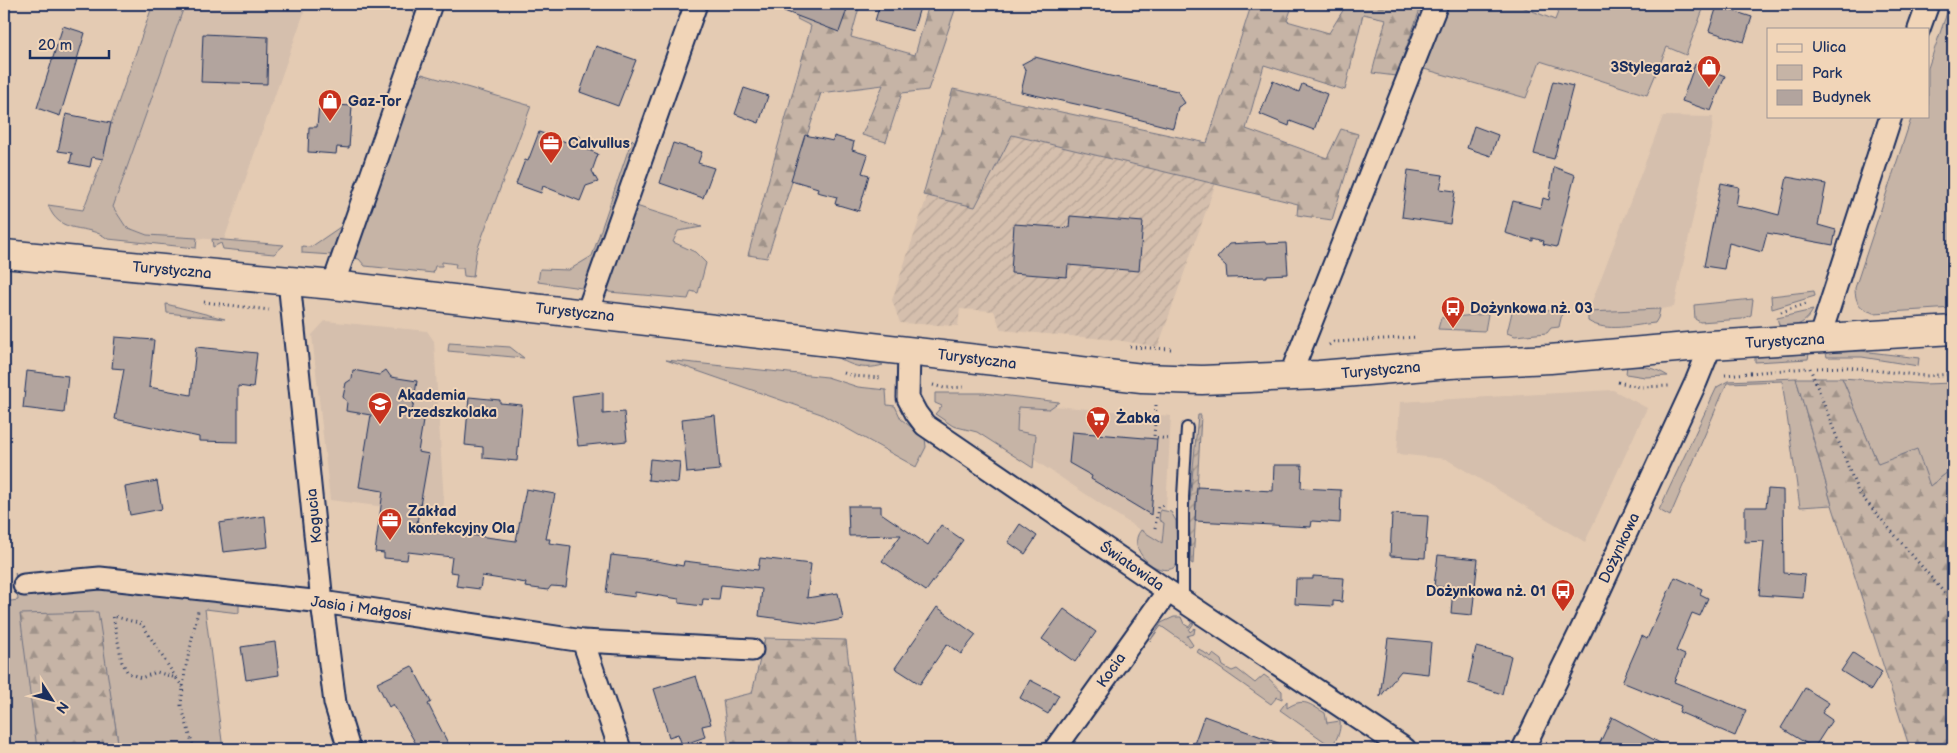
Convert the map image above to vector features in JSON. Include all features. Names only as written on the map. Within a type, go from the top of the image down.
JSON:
[{"type":"main road","name":"Turystyczna","points":[[4,254],[333,285],[1142,378],[1202,380],[1293,368],[1550,359],[1711,345],[1819,340],[1953,330]]},
{"type":"street","points":[[333,285],[431,4]]},
{"type":"street","points":[[587,313],[696,4]]},
{"type":"street","points":[[1293,368],[1437,4]]},
{"type":"street","points":[[1920,28],[1928,4]]},
{"type":"street","points":[[1819,340],[1890,118]]},
{"type":"street","name":"Kogucia","points":[[289,281],[322,602],[335,703],[350,749]]},
{"type":"street","name":"Dożynkowa","points":[[1523,749],[1585,622],[1696,382],[1711,345]]},
{"type":"street","name":"Światowida","points":[[910,351],[908,398],[925,425],[1175,596],[1405,749]]},
{"type":"street","name":"Jasia i Małgosi","points":[[24,585],[100,578],[322,602],[583,640],[752,650]]},
{"type":"street","name":"Kocia","points":[[1055,749],[1175,596]]},
{"type":"street","points":[[583,640],[620,749]]},
{"type":"lane","points":[[1175,596],[1187,428]]},
{"type":"path","points":[[1293,368],[1334,342],[1422,337]]},
{"type":"path","points":[[1126,347],[1176,350]]},
{"type":"path","points":[[1717,376],[1748,372],[1846,367],[1925,376],[1953,374]]},
{"type":"path","points":[[1810,368],[1858,492],[1953,603]]},
{"type":"path","points":[[1156,402],[1154,437],[1186,442]]},
{"type":"path","points":[[194,749],[181,704],[185,671],[202,589]]},
{"type":"path","points":[[176,678],[157,672],[141,678],[128,673],[122,662],[113,616],[142,624],[183,687]]},
{"type":"shaded area","points":[[185,4],[307,4],[224,240],[147,235],[126,227],[113,207]]},
{"type":"shaded area","points":[[963,91],[1225,157],[1158,347],[1117,340],[1001,330],[994,311],[960,309],[958,326],[900,323],[892,300]]},
{"type":"shaded area","points":[[1663,116],[1713,117],[1674,307],[1588,312]]},
{"type":"shaded area","name":"Akademia Przedszkolaka","points":[[325,321],[427,331],[434,341],[444,503],[441,514],[330,500],[312,335]]},
{"type":"shaded area","points":[[1613,390],[1647,408],[1585,542],[1446,459],[1397,454],[1400,402]]},
{"type":"shaded area","points":[[938,396],[1171,416],[1164,546]]},
{"type":"green space","points":[[153,4],[185,4],[113,207],[126,227],[147,235],[197,238],[196,248],[108,239],[91,231],[66,225],[53,215],[48,205],[83,210],[103,159],[111,123]]},
{"type":"green space","points":[[410,4],[423,4],[347,213],[416,18]]},
{"type":"green space","points":[[804,4],[860,4],[851,37],[915,55],[929,4],[957,4],[928,90],[902,93],[886,142],[862,135],[883,85],[821,93],[767,258],[748,255],[811,26],[797,19]]},
{"type":"green space","points":[[1250,4],[1293,4],[1287,21],[1329,33],[1347,4],[1422,4],[1396,76],[1372,73],[1386,19],[1363,14],[1345,90],[1264,65],[1246,129],[1327,158],[1341,129],[1358,134],[1332,220],[1297,215],[1298,204],[1012,135],[975,207],[923,195],[953,89],[1207,143],[1251,6]]},
{"type":"green space","points":[[1449,4],[1515,4],[1555,20],[1561,4],[1705,4],[1686,55],[1667,47],[1647,95],[1540,61],[1526,98],[1424,69]]},
{"type":"green space","points":[[1950,4],[1953,4],[1953,308],[1874,313],[1865,310],[1859,305],[1855,288],[1911,118],[1930,118],[1930,62]]},
{"type":"green space","points":[[422,74],[531,106],[476,253],[473,277],[464,276],[463,268],[455,268],[456,264],[442,262],[442,266],[435,266],[433,273],[365,266],[359,259],[352,258],[414,82]]},
{"type":"green space","points":[[632,139],[637,144],[589,289],[538,282],[540,269],[569,270],[592,256]]},
{"type":"green space","points":[[633,205],[702,227],[678,231],[673,242],[695,252],[706,263],[698,293],[691,291],[688,299],[609,292],[605,286]]},
{"type":"green space","points":[[343,225],[332,255],[302,253],[302,246],[311,247]]},
{"type":"green space","points":[[212,239],[284,245],[274,254],[223,249],[221,243],[213,247]]},
{"type":"green space","points":[[1814,291],[1815,296],[1772,309],[1771,296]]},
{"type":"green space","points":[[1753,299],[1751,315],[1742,319],[1700,322],[1695,319],[1694,305]]},
{"type":"green space","points":[[166,304],[225,319],[167,313]]},
{"type":"green space","points":[[1563,309],[1559,327],[1551,328],[1547,333],[1515,336],[1507,333],[1512,312]]},
{"type":"green space","points":[[1660,309],[1655,323],[1603,327],[1588,321],[1588,312]]},
{"type":"green space","points":[[1813,310],[1807,319],[1800,324],[1780,328],[1777,318]]},
{"type":"green space","points":[[1488,314],[1485,331],[1438,329],[1441,318]]},
{"type":"green space","points":[[449,343],[510,347],[524,358],[448,351]]},
{"type":"green space","points":[[1861,351],[1919,358],[1918,366],[1862,357],[1827,357],[1826,353]]},
{"type":"green space","points":[[1809,354],[1808,359],[1755,362],[1755,357]]},
{"type":"green space","points":[[832,355],[875,361],[883,365],[875,367],[856,366]]},
{"type":"green space","points":[[666,360],[827,377],[858,387],[886,390],[887,405],[895,406],[901,419],[925,438],[926,447],[916,467],[821,414]]},
{"type":"green space","points":[[1627,365],[1653,369],[1668,376],[1645,377],[1626,374]]},
{"type":"green space","points":[[1796,378],[1832,505],[1800,507],[1782,381],[1727,383],[1670,516],[1659,510],[1717,387],[1728,381]]},
{"type":"green space","points":[[1796,378],[1842,378],[1878,464],[1917,449],[1930,486],[1953,468],[1953,749],[1910,749],[1832,505]]},
{"type":"green space","points":[[1842,378],[1924,384],[1953,383],[1953,468],[1930,486],[1878,464]]},
{"type":"green space","points":[[935,393],[984,393],[1059,402],[1049,409],[1018,407],[1017,431],[1036,435],[1033,468],[977,432],[953,426],[935,414],[942,406],[935,403]]},
{"type":"green space","points":[[1198,415],[1201,415],[1193,564],[1191,563],[1189,511]]},
{"type":"green space","points":[[1160,510],[1171,512],[1176,521],[1177,563],[1175,567],[1168,570],[1160,569],[1145,560],[1137,545],[1137,537],[1141,530],[1162,543],[1164,523],[1159,520]]},
{"type":"green space","points":[[15,572],[21,591],[98,586],[239,600],[239,613],[205,609],[223,749],[119,749],[97,612],[38,749],[4,749],[4,602],[18,600]]},
{"type":"green space","points":[[98,612],[119,749],[37,749],[20,614]]},
{"type":"green space","points":[[1174,617],[1181,617],[1184,624],[1189,627],[1193,621],[1194,623],[1189,630],[1190,632],[1195,628],[1194,634],[1187,636],[1193,645],[1191,647],[1161,626],[1150,641],[1161,623]]},
{"type":"green space","points":[[765,638],[846,640],[859,749],[729,749],[723,700],[752,693]]},
{"type":"green space","points":[[1199,649],[1211,657],[1213,654],[1221,660],[1223,666],[1232,671],[1237,669],[1255,683],[1264,675],[1269,678],[1282,691],[1282,699],[1277,697],[1271,704],[1197,652]]},
{"type":"green space","points":[[1287,701],[1287,708],[1302,702],[1325,713],[1327,723],[1340,721],[1338,735],[1331,746],[1280,710]]},
{"type":"green space","points":[[1375,742],[1385,749],[1340,749],[1345,744],[1368,747]]},
{"type":"building","points":[[771,4],[849,4],[839,32],[771,6]]},
{"type":"building","points":[[880,4],[921,4],[913,31],[875,21]]},
{"type":"building","points":[[1717,6],[1752,17],[1744,42],[1709,31]]},
{"type":"building","points":[[63,26],[85,33],[60,116],[37,108]]},
{"type":"building","points":[[203,34],[268,37],[267,84],[201,82]]},
{"type":"building","points":[[596,46],[636,60],[618,106],[580,92]]},
{"type":"building","points":[[1035,57],[1177,91],[1185,103],[1178,107],[1173,128],[1021,92],[1026,71],[1022,64]]},
{"type":"building","points":[[1695,64],[1725,76],[1711,111],[1682,101]]},
{"type":"building","points":[[1273,81],[1299,92],[1302,84],[1327,94],[1314,130],[1290,121],[1289,126],[1260,114]]},
{"type":"building","points":[[1553,81],[1573,86],[1554,159],[1534,154]]},
{"type":"building","points":[[744,88],[768,96],[759,123],[735,114]]},
{"type":"building","points":[[319,104],[352,106],[349,148],[337,147],[336,154],[308,152],[309,127],[317,127]]},
{"type":"building","points":[[66,114],[111,123],[103,159],[92,157],[90,167],[70,163],[72,153],[58,151]]},
{"type":"building","points":[[1474,126],[1498,135],[1491,156],[1467,148]]},
{"type":"building","points":[[539,132],[566,142],[580,136],[581,147],[598,154],[592,171],[598,182],[586,186],[580,201],[543,186],[541,193],[516,184],[525,160],[528,161]]},
{"type":"building","points":[[805,135],[833,141],[834,136],[854,142],[852,150],[868,155],[862,173],[869,175],[859,211],[835,204],[837,197],[817,192],[818,188],[791,180]]},
{"type":"building","points":[[673,143],[702,152],[698,163],[714,168],[703,198],[660,183]]},
{"type":"building","points":[[1554,167],[1575,175],[1557,247],[1543,244],[1544,241],[1533,238],[1533,241],[1505,233],[1513,201],[1541,208],[1543,198],[1549,200]]},
{"type":"building","points":[[1408,170],[1443,175],[1440,189],[1455,191],[1450,224],[1402,217]]},
{"type":"building","points":[[1787,177],[1826,184],[1818,225],[1836,230],[1833,245],[1767,233],[1762,252],[1729,243],[1724,269],[1704,266],[1721,183],[1739,187],[1736,206],[1753,208],[1779,215]]},
{"type":"building","points":[[1070,216],[1143,222],[1139,271],[1068,265],[1067,277],[1011,273],[1014,224],[1069,228]]},
{"type":"building","points":[[1265,242],[1266,244],[1286,243],[1288,274],[1267,275],[1267,277],[1227,278],[1226,266],[1217,258],[1229,244]]},
{"type":"building","points":[[115,337],[154,340],[149,387],[191,395],[196,347],[257,353],[253,388],[238,386],[238,442],[199,441],[199,437],[115,419],[124,369],[112,368]]},
{"type":"building","points":[[353,370],[379,375],[386,370],[391,377],[417,381],[411,419],[423,421],[418,452],[429,454],[417,523],[426,524],[425,529],[516,541],[526,489],[555,494],[546,539],[550,539],[549,543],[571,546],[566,587],[551,586],[548,590],[525,587],[526,583],[482,576],[480,589],[456,586],[458,573],[450,572],[452,557],[408,552],[407,560],[384,558],[384,553],[375,552],[383,491],[359,487],[371,415],[346,411],[347,402],[343,397],[346,383],[352,379]]},
{"type":"building","points":[[27,371],[68,376],[64,413],[23,408]]},
{"type":"building","points":[[603,392],[603,414],[624,412],[627,441],[578,446],[572,396]]},
{"type":"building","points":[[469,397],[500,400],[500,403],[522,405],[517,461],[483,458],[483,447],[465,445]]},
{"type":"building","points":[[715,415],[720,470],[687,473],[682,419]]},
{"type":"building","points":[[1072,432],[1157,439],[1151,515],[1091,479],[1092,476],[1069,463]]},
{"type":"building","points":[[650,459],[680,462],[678,483],[648,480]]},
{"type":"building","points":[[1274,465],[1302,465],[1301,488],[1341,490],[1340,523],[1312,521],[1311,527],[1195,521],[1197,487],[1273,491]]},
{"type":"building","points":[[157,481],[162,509],[130,515],[125,487]]},
{"type":"building","points":[[1768,489],[1783,490],[1784,573],[1805,575],[1803,598],[1759,595],[1764,541],[1745,542],[1745,507],[1766,507]]},
{"type":"building","points":[[848,506],[881,506],[881,513],[928,545],[941,525],[963,540],[926,591],[882,561],[901,535],[849,536]]},
{"type":"building","points":[[1392,514],[1428,516],[1425,558],[1390,556]]},
{"type":"building","points":[[265,516],[268,547],[223,552],[219,523]]},
{"type":"building","points":[[1020,524],[1037,536],[1025,554],[1008,542]]},
{"type":"building","points":[[611,555],[683,566],[684,561],[758,570],[760,558],[811,564],[807,598],[838,593],[843,619],[818,624],[759,616],[762,589],[721,585],[719,600],[703,599],[702,606],[679,603],[679,599],[635,592],[635,597],[606,593]]},
{"type":"building","points":[[1438,555],[1478,559],[1472,615],[1451,613],[1453,589],[1434,586]]},
{"type":"building","points":[[1313,576],[1344,578],[1342,602],[1333,601],[1333,606],[1295,604],[1296,579],[1313,579]]},
{"type":"building","points":[[1675,577],[1702,589],[1700,594],[1708,598],[1700,616],[1692,613],[1676,651],[1685,655],[1674,682],[1746,710],[1735,736],[1679,712],[1681,706],[1622,682],[1642,636],[1647,639]]},
{"type":"building","points":[[937,607],[976,635],[961,654],[947,644],[920,684],[895,668]]},
{"type":"building","points":[[1064,609],[1096,632],[1075,662],[1042,639]]},
{"type":"building","points":[[1388,638],[1431,642],[1428,674],[1401,671],[1380,697]]},
{"type":"building","points":[[275,642],[279,675],[246,680],[241,647]]},
{"type":"building","points":[[1476,647],[1511,656],[1502,694],[1468,683]]},
{"type":"building","points":[[1853,653],[1882,672],[1871,690],[1841,671]]},
{"type":"building","points":[[412,666],[431,702],[428,704],[451,749],[419,749],[393,704],[389,707],[377,683]]},
{"type":"building","points":[[696,676],[711,724],[702,726],[705,737],[682,745],[678,734],[669,737],[654,689]]},
{"type":"building","points":[[1030,680],[1059,695],[1048,714],[1020,698]]},
{"type":"building","points":[[1805,688],[1829,703],[1822,713],[1832,720],[1814,748],[1781,728]]},
{"type":"building","points":[[1204,716],[1289,747],[1289,749],[1208,749],[1194,744]]},
{"type":"building","points":[[1612,717],[1671,749],[1597,749]]},
{"type":"place","name":"3Stylegaraż","points":[[1709,88]]},
{"type":"place","name":"Gaz-Tor","points":[[330,122]]},
{"type":"place","name":"Calvullus","points":[[551,164]]},
{"type":"place","name":"Dożynkowa nż. 03","points":[[1453,329]]},
{"type":"place","name":"Akademia Przedszkolaka","points":[[380,425]]},
{"type":"place","name":"Żabka","points":[[1098,439]]},
{"type":"place","name":"Zakład konfekcyjny Ola","points":[[390,541]]},
{"type":"place","name":"Dożynkowa nż. 01","points":[[1563,612]]}]
